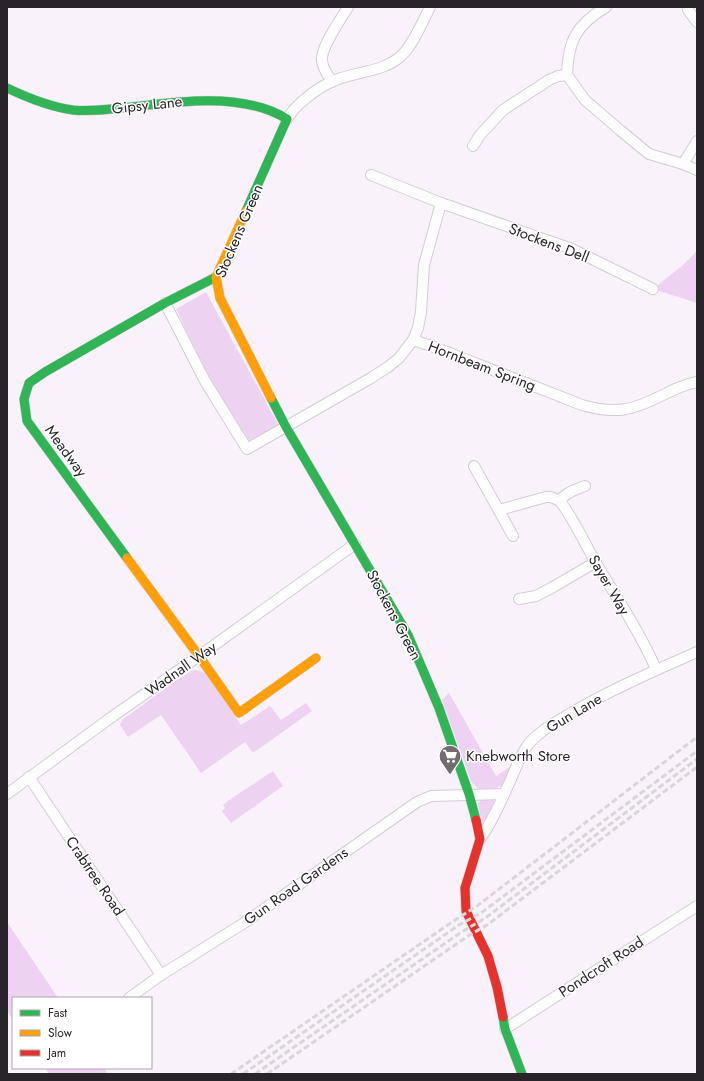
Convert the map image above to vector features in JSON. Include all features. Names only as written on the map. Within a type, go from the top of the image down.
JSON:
[{"type":"street","points":[[332,82],[322,62],[322,55],[348,7]]},
{"type":"street","points":[[287,119],[291,112],[305,100],[332,82],[383,67],[400,57],[407,51],[430,7]]},
{"type":"street","points":[[606,7],[587,20],[575,36],[567,59],[567,75],[585,100],[649,154],[683,164],[697,170]]},
{"type":"street","points":[[688,10],[697,22]]},
{"type":"street","points":[[473,146],[480,135],[503,110],[549,80],[558,76],[567,75]]},
{"type":"street","name":"Gipsy Lane","points":[[7,88],[42,103],[67,109],[89,111],[215,100],[250,105],[269,110],[287,119]]},
{"type":"street","name":"Stockens Green","points":[[287,119],[216,277],[220,298],[286,427],[408,635],[439,708],[469,794],[480,839]]},
{"type":"street","points":[[683,164],[697,141]]},
{"type":"street","name":"Stockens Dell","points":[[371,175],[441,203],[572,249],[653,289]]},
{"type":"street","points":[[413,340],[418,328],[421,312],[424,265],[441,203]]},
{"type":"street","name":"Meadway","points":[[216,277],[165,303],[45,372],[29,383],[24,399],[27,421],[239,713],[316,658]]},
{"type":"street","points":[[165,303],[204,381],[247,449],[286,427]]},
{"type":"street","name":"Hornbeam Spring","points":[[286,427],[388,367],[398,358],[413,340],[582,405],[597,409],[614,411],[629,409],[680,387],[697,382]]},
{"type":"street","points":[[474,466],[513,536]]},
{"type":"street","points":[[499,510],[546,497],[551,497],[560,501],[567,494],[585,486]]},
{"type":"street","name":"Sayer Way","points":[[560,501],[644,644],[656,669]]},
{"type":"street","name":"Wadnall Way","points":[[7,794],[109,719],[355,544]]},
{"type":"street","points":[[519,599],[536,596],[596,562]]},
{"type":"street","name":"Gun Lane","points":[[480,839],[504,794],[520,758],[528,745],[544,730],[598,698],[656,669],[697,652]]},
{"type":"street","name":"Crabtree Road","points":[[29,777],[161,975]]},
{"type":"street","name":"Gun Road Gardens","points":[[131,997],[161,975],[244,923],[417,802],[431,796],[504,794]]},
{"type":"street","points":[[480,839],[478,852],[465,888],[465,906],[466,911],[481,940],[492,969],[505,1029],[522,1074]]},
{"type":"street","name":"Pondcroft Road","points":[[505,1029],[697,906]]},
{"type":"shaded area","points":[[697,251],[697,303],[653,289],[683,265]]},
{"type":"shaded area","points":[[206,292],[279,426],[250,442],[207,375],[176,309]]},
{"type":"shaded area","points":[[195,670],[206,674],[241,725],[270,706],[281,720],[306,703],[312,711],[256,751],[252,752],[245,742],[201,773],[161,715],[128,737],[120,725],[122,720],[174,682]]},
{"type":"shaded area","points":[[449,693],[496,776],[510,767],[502,785],[493,790],[482,790],[476,787],[471,781],[442,700]]},
{"type":"shaded area","points":[[273,771],[283,786],[231,823],[222,811],[225,808],[223,805]]},
{"type":"shaded area","points":[[481,800],[494,800],[487,821],[484,822],[481,821],[478,803]]},
{"type":"shaded area","points":[[7,922],[57,997],[12,997],[12,1018],[7,1011]]},
{"type":"shaded area","points":[[46,1069],[105,1069],[108,1074],[49,1074]]},
{"type":"railway","points":[[231,1074],[477,906],[697,737]]},
{"type":"railway","points":[[243,1074],[459,925],[481,913],[697,751]]},
{"type":"railway","points":[[255,1074],[463,931],[484,919],[697,759]]},
{"type":"railway","points":[[267,1074],[468,936],[487,925],[697,767]]},
{"type":"traffic: fast","points":[[7,88],[39,102],[56,107],[80,111],[166,103],[219,101],[237,102],[254,106],[271,111],[287,119],[246,211]]},
{"type":"traffic: fast","points":[[127,558],[27,421],[24,399],[29,383],[45,372],[165,303],[216,277]]},
{"type":"traffic: fast","points":[[271,398],[286,427],[408,635],[439,708],[469,794],[476,820]]},
{"type":"traffic: fast","points":[[503,1017],[505,1029],[522,1074]]},
{"type":"traffic: slow","points":[[246,211],[216,277],[220,298],[271,398]]},
{"type":"traffic: slow","points":[[127,558],[239,713],[316,658]]},
{"type":"traffic: jam","points":[[476,820],[480,839],[465,888],[466,911],[488,956],[497,987],[503,1017]]},
{"type":"place","name":"Knebworth Store","points":[[450,776]]}]
